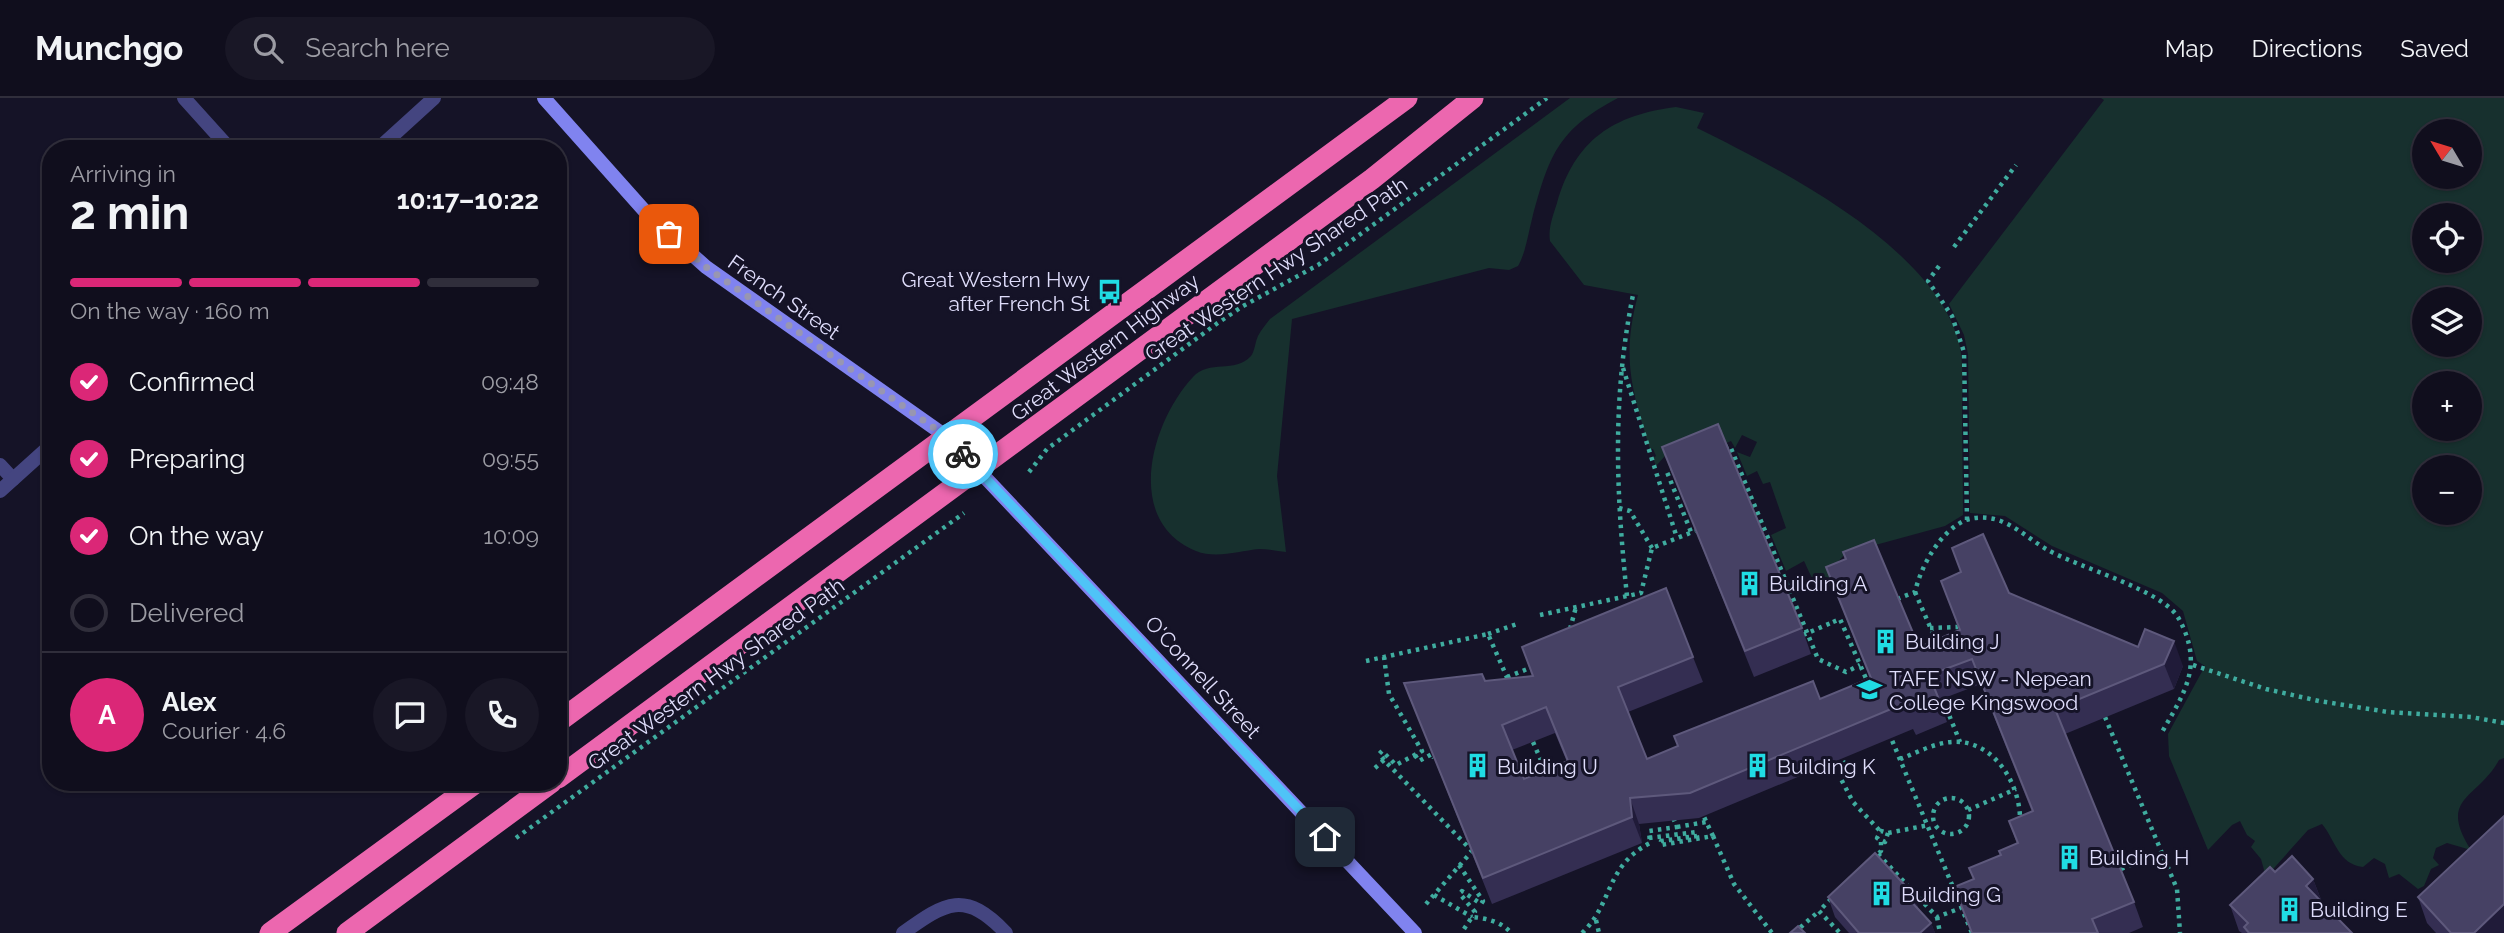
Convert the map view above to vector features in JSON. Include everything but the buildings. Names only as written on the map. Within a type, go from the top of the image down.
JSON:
[{"type":"highway","name":"Great Western Highway","points":[[567,716],[953,444],[1406,98]]},
{"type":"highway","name":"Great Western Highway","points":[[567,771],[1372,179],[1473,98]]},
{"type":"highway","points":[[270,933],[465,791]]},
{"type":"highway","points":[[347,933],[540,791]]},
{"type":"street","points":[[184,98],[222,140]]},
{"type":"street","points":[[388,140],[434,98]]},
{"type":"street","name":"French Street","points":[[544,98],[650,217],[706,267],[953,444]]},
{"type":"street","name":"O'Connell Street","points":[[953,444],[1415,933]]},
{"type":"street","points":[[0,491],[42,453]]},
{"type":"street","points":[[0,465],[13,479]]},
{"type":"street","points":[[903,933],[933,912],[959,904],[982,910],[1006,933]]},
{"type":"path","name":"Great Western Hwy Shared Path","points":[[1028,472],[1047,449],[1219,322],[1242,306],[1318,265],[1547,98]]},
{"type":"path","points":[[1954,247],[2016,164]]},
{"type":"path","points":[[1939,266],[1928,281],[1952,316],[1964,352],[1966,520]]},
{"type":"path","points":[[1627,596],[1616,451],[1622,364],[1633,295]]},
{"type":"path","points":[[1622,364],[1677,538]]},
{"type":"path","points":[[1718,451],[1730,446],[1818,659],[1846,671],[1860,665]]},
{"type":"path","points":[[1652,548],[1693,531],[1667,472],[1679,467]]},
{"type":"path","points":[[1540,615],[1641,593],[1652,548],[1630,511],[1619,508]]},
{"type":"path","name":"Great Western Hwy Shared Path","points":[[506,845],[964,513]]},
{"type":"path","points":[[1940,651],[1916,592],[1923,569],[1951,529],[1966,520],[1983,517],[2002,521],[2047,550],[2162,600],[2179,617],[2193,665],[2191,678],[2162,733]]},
{"type":"path","points":[[1897,599],[1916,592]]},
{"type":"path","points":[[1570,631],[1576,607]]},
{"type":"path","points":[[1803,635],[1840,619],[1870,689]]},
{"type":"path","points":[[1366,661],[1489,634],[1517,624]]},
{"type":"path","points":[[1930,628],[1958,627]]},
{"type":"path","points":[[1489,634],[1510,686]]},
{"type":"path","points":[[1384,657],[1389,694],[1422,751],[1396,765],[1382,751],[1379,754],[1471,850]]},
{"type":"path","points":[[1507,677],[1540,664]]},
{"type":"path","points":[[2193,665],[2266,689],[2319,701],[2388,712],[2471,717],[2504,723]]},
{"type":"path","points":[[1943,700],[1960,742]]},
{"type":"path","points":[[2105,717],[2177,889],[2180,933]]},
{"type":"path","points":[[1885,724],[1972,933]]},
{"type":"path","points":[[1534,742],[1551,785]]},
{"type":"path","points":[[1900,759],[1940,743],[1972,744],[1999,763],[2016,789],[2020,824]]},
{"type":"path","points":[[1415,755],[1419,761],[1432,754],[1436,763]]},
{"type":"path","points":[[1375,768],[1384,760]]},
{"type":"path","points":[[1843,761],[1849,775],[1841,779],[1845,790],[1880,831],[1888,833],[1935,824]]},
{"type":"path","points":[[1968,810],[2016,789]]},
{"type":"path","points":[[1955,798],[1968,810],[1965,827],[1955,834],[1943,832],[1935,824],[1933,813],[1943,800],[1955,798]]},
{"type":"path","points":[[1668,803],[1677,827]]},
{"type":"path","points":[[1637,833],[1677,827],[1705,819],[1734,884],[1772,933]]},
{"type":"path","points":[[1464,830],[1471,850]]},
{"type":"path","points":[[1582,933],[1596,919],[1620,865],[1634,852],[1650,843],[1648,831]]},
{"type":"path","points":[[1868,864],[1881,851],[1881,842],[1877,838],[1880,831]]},
{"type":"path","points":[[1649,838],[1696,832],[1697,836],[1661,841],[1661,845],[1713,836]]},
{"type":"path","points":[[1881,842],[1887,841],[1888,833]]},
{"type":"path","points":[[1426,904],[1471,850],[1482,849]]},
{"type":"path","points":[[2120,869],[2162,853]]},
{"type":"path","points":[[1878,855],[1937,917],[1940,933]]},
{"type":"path","points":[[1459,865],[1483,901],[1481,904],[1462,891],[1460,894],[1475,912],[1464,929]]},
{"type":"path","points":[[1953,888],[1963,884]]},
{"type":"path","points":[[1794,933],[1838,892]]},
{"type":"path","points":[[1434,895],[1472,917],[1497,922],[1512,932]]},
{"type":"path","points":[[1937,917],[1961,908]]},
{"type":"path","points":[[1818,911],[1840,933]]},
{"type":"path","points":[[1596,919],[1599,933]]},
{"type":"green space","points":[[1570,98],[1618,98],[1581,122],[1558,147],[1544,178],[1518,266],[1509,270],[1489,268],[1292,319],[1277,476],[1286,552],[1259,549],[1204,553],[1173,537],[1159,517],[1152,495],[1151,470],[1165,419],[1193,377],[1207,369],[1245,361],[1251,356],[1258,336],[1270,319]]},
{"type":"green space","points":[[2101,98],[2504,98],[2504,758],[2499,760],[2459,809],[2458,819],[2462,833],[2471,850],[2447,843],[2436,848],[2433,858],[2439,865],[2431,869],[2424,886],[2418,889],[2399,874],[2389,878],[2385,864],[2374,858],[2363,867],[2348,861],[2338,851],[2322,824],[2308,830],[2266,877],[2261,859],[2251,847],[2255,841],[2247,835],[2240,821],[2232,825],[2208,850],[2169,756],[2168,734],[2205,666],[2197,661],[2183,611],[2162,593],[2052,546],[2005,516],[1970,513],[1968,354],[1964,335],[1949,304],[2104,100]]},
{"type":"green space","points":[[1676,107],[1704,113],[1697,128],[1809,188],[1885,242],[1917,272],[1942,305],[1958,339],[1962,371],[1963,515],[1945,526],[1846,553],[1835,565],[1832,586],[1817,584],[1804,561],[1786,571],[1771,535],[1786,528],[1770,482],[1763,484],[1757,471],[1747,476],[1737,452],[1750,457],[1757,442],[1742,435],[1735,448],[1731,441],[1720,446],[1681,438],[1656,466],[1653,458],[1656,456],[1653,449],[1650,449],[1631,374],[1630,337],[1638,295],[1584,285],[1550,241],[1551,222],[1565,181],[1586,147],[1615,124]]},
{"type":"way so far","points":[[669,234],[706,267],[947,437],[963,454]]},
{"type":"place","name":"Great Western Hwy after French St","points":[[1110,291]]},
{"type":"place","name":"Building A","points":[[1749,583]]},
{"type":"place","name":"Building J","points":[[1885,641]]},
{"type":"place","name":"TAFE NSW - Nepean College Kingswood","points":[[1869,690]]},
{"type":"place","name":"Building U","points":[[1477,766]]},
{"type":"place","name":"Building K","points":[[1757,766]]},
{"type":"place","name":"Building H","points":[[2069,857]]},
{"type":"place","name":"Building G","points":[[1881,894]]},
{"type":"place","name":"Building E","points":[[2290,909]]},
{"type":"route","points":[[963,454],[1325,837]]}]
